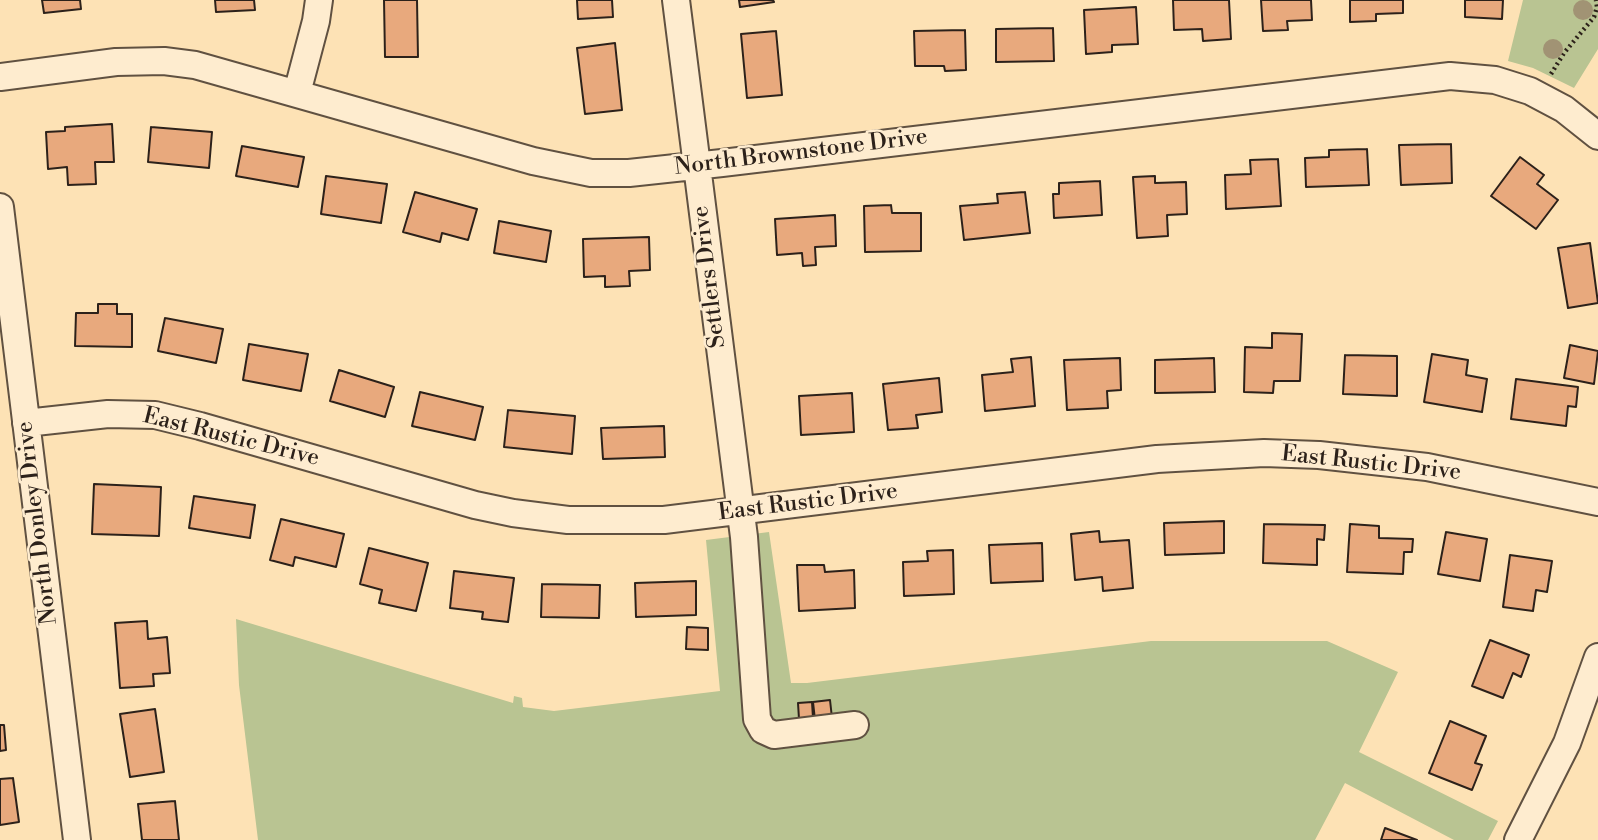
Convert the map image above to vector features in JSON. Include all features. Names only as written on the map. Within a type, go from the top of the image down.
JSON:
[{"type":"street","points":[[297,93],[319,0]]},
{"type":"street","name":"Settlers Drive","points":[[676,0],[744,537],[757,719],[768,733],[781,735],[856,725]]},
{"type":"street","name":"North Brownstone Drive","points":[[0,77],[116,62],[164,61],[213,69],[504,153],[580,172],[616,174],[1450,76],[1495,80],[1530,91],[1564,109],[1598,136]]},
{"type":"street","name":"North Donley Drive","points":[[0,206],[77,840]]},
{"type":"street","name":"East Rustic Drive","points":[[26,423],[108,414],[155,415],[475,505],[529,516],[581,520],[640,521],[1144,461],[1264,453],[1328,456],[1436,468],[1598,502]]},
{"type":"street","points":[[1520,839],[1567,743],[1598,657]]},
{"type":"path","points":[[1548,78],[1564,53],[1594,17],[1596,0]]},
{"type":"green space","points":[[1523,0],[1598,0],[1598,49],[1574,88],[1533,68],[1508,61]]},
{"type":"green space","points":[[769,532],[791,683],[1151,641],[1327,641],[1398,672],[1359,752],[1498,821],[1488,840],[1454,840],[1345,783],[1315,840],[258,840],[239,685],[236,619],[513,703],[514,696],[522,698],[523,707],[554,711],[720,691],[706,540]]},
{"type":"building","points":[[42,0],[80,0],[81,9],[44,13]]},
{"type":"building","points":[[215,0],[254,0],[255,10],[216,12]]},
{"type":"building","points":[[384,0],[417,0],[418,57],[385,57]]},
{"type":"building","points":[[577,0],[612,0],[613,17],[578,19]]},
{"type":"building","points":[[739,0],[773,0],[774,2],[740,7]]},
{"type":"building","points":[[1173,0],[1229,0],[1231,39],[1203,41],[1202,29],[1174,30]]},
{"type":"building","points":[[1261,0],[1311,0],[1312,20],[1287,21],[1288,30],[1263,31]]},
{"type":"building","points":[[1350,0],[1403,0],[1403,13],[1376,14],[1376,21],[1350,22]]},
{"type":"building","points":[[1465,0],[1503,0],[1502,19],[1465,17]]},
{"type":"building","points":[[1136,7],[1138,44],[1112,45],[1112,52],[1086,54],[1084,10]]},
{"type":"building","points":[[1053,28],[1054,61],[996,62],[996,29]]},
{"type":"building","points":[[965,30],[966,70],[945,71],[944,66],[915,66],[914,31]]},
{"type":"building","points":[[776,31],[782,95],[747,98],[741,34]]},
{"type":"building","points":[[615,43],[622,110],[585,114],[577,48]]},
{"type":"building","points":[[112,124],[114,162],[95,162],[96,184],[68,185],[67,167],[48,169],[46,132],[65,131],[65,127]]},
{"type":"building","points":[[151,127],[212,132],[209,168],[148,162]]},
{"type":"building","points":[[1451,144],[1452,183],[1401,185],[1399,145]]},
{"type":"building","points":[[242,146],[304,157],[298,187],[236,176]]},
{"type":"building","points":[[1367,149],[1369,185],[1306,187],[1305,158],[1329,157],[1329,150]]},
{"type":"building","points":[[1520,157],[1544,175],[1537,184],[1558,200],[1536,229],[1491,196]]},
{"type":"building","points":[[1278,159],[1281,206],[1226,209],[1225,175],[1251,174],[1250,160]]},
{"type":"building","points":[[326,176],[387,184],[381,223],[321,214]]},
{"type":"building","points":[[1155,176],[1155,183],[1186,182],[1187,214],[1167,215],[1168,236],[1137,238],[1133,177]]},
{"type":"building","points":[[1100,181],[1102,215],[1054,218],[1053,194],[1059,194],[1059,183]]},
{"type":"building","points":[[415,192],[477,209],[468,240],[442,233],[440,242],[403,232]]},
{"type":"building","points":[[1025,192],[1030,233],[964,240],[960,206],[998,203],[997,194]]},
{"type":"building","points":[[891,205],[892,213],[921,213],[921,251],[865,252],[864,206]]},
{"type":"building","points":[[835,215],[836,246],[815,247],[816,265],[803,266],[802,253],[777,255],[775,219]]},
{"type":"building","points":[[499,221],[551,231],[546,262],[494,253]]},
{"type":"building","points":[[649,237],[650,270],[629,271],[630,286],[605,287],[605,276],[584,277],[583,239]]},
{"type":"building","points":[[1590,243],[1598,303],[1568,308],[1558,248]]},
{"type":"building","points":[[98,304],[117,304],[117,314],[132,314],[132,347],[75,346],[76,313],[98,313]]},
{"type":"building","points":[[165,318],[223,329],[216,363],[158,351]]},
{"type":"building","points":[[1272,333],[1302,334],[1300,381],[1274,381],[1273,393],[1244,392],[1245,347],[1272,348]]},
{"type":"building","points":[[249,344],[308,354],[301,391],[243,380]]},
{"type":"building","points":[[1570,345],[1598,351],[1594,384],[1564,378]]},
{"type":"building","points":[[1432,354],[1468,360],[1466,375],[1487,379],[1482,412],[1424,402]]},
{"type":"building","points":[[1345,355],[1397,356],[1397,396],[1343,394]]},
{"type":"building","points":[[1031,357],[1035,406],[985,411],[982,375],[1013,372],[1011,359]]},
{"type":"building","points":[[1120,358],[1121,390],[1107,391],[1108,408],[1067,410],[1064,360]]},
{"type":"building","points":[[1214,358],[1215,392],[1155,393],[1155,360]]},
{"type":"building","points":[[339,370],[394,387],[385,417],[330,401]]},
{"type":"building","points":[[939,378],[942,412],[916,415],[918,428],[888,430],[883,384]]},
{"type":"building","points":[[1516,379],[1578,387],[1576,407],[1568,406],[1566,426],[1511,419]]},
{"type":"building","points":[[420,392],[483,407],[475,440],[412,426]]},
{"type":"building","points":[[852,393],[854,432],[801,435],[799,396]]},
{"type":"building","points":[[508,410],[575,416],[572,454],[504,447]]},
{"type":"building","points":[[664,426],[665,457],[603,459],[601,428]]},
{"type":"building","points":[[94,484],[161,487],[159,536],[92,534]]},
{"type":"building","points":[[194,496],[255,505],[250,538],[189,528]]},
{"type":"building","points":[[281,519],[344,534],[336,567],[295,557],[293,566],[270,560]]},
{"type":"building","points":[[1224,521],[1224,553],[1165,555],[1164,523]]},
{"type":"building","points":[[1264,524],[1325,525],[1324,540],[1317,539],[1317,565],[1263,563]]},
{"type":"building","points":[[1350,524],[1379,526],[1379,538],[1413,539],[1412,552],[1404,552],[1403,574],[1347,572]]},
{"type":"building","points":[[1099,531],[1100,542],[1129,540],[1133,588],[1103,591],[1102,577],[1075,580],[1071,534]]},
{"type":"building","points":[[1446,532],[1487,539],[1480,581],[1438,574]]},
{"type":"building","points":[[1042,543],[1043,581],[991,583],[989,545]]},
{"type":"building","points":[[369,548],[428,563],[416,611],[379,603],[382,590],[360,584]]},
{"type":"building","points":[[953,550],[954,594],[904,596],[903,562],[928,561],[927,551]]},
{"type":"building","points":[[1510,555],[1552,561],[1547,592],[1536,590],[1533,611],[1503,607]]},
{"type":"building","points":[[797,565],[824,565],[825,572],[854,570],[855,608],[799,611]]},
{"type":"building","points":[[454,571],[514,578],[508,622],[482,619],[483,612],[450,608]]},
{"type":"building","points":[[696,581],[696,615],[636,617],[635,583]]},
{"type":"building","points":[[542,584],[600,585],[599,618],[541,617]]},
{"type":"building","points":[[147,621],[148,639],[167,637],[170,673],[153,674],[154,686],[120,688],[115,623]]},
{"type":"building","points":[[687,627],[708,628],[708,650],[686,649]]},
{"type":"building","points":[[1490,640],[1529,655],[1521,677],[1513,673],[1503,698],[1472,686]]},
{"type":"building","points":[[830,700],[832,718],[815,720],[813,702]]},
{"type":"building","points":[[812,702],[813,718],[799,719],[798,703]]},
{"type":"building","points":[[155,709],[164,772],[130,777],[120,714]]},
{"type":"building","points":[[1450,721],[1486,736],[1475,763],[1482,765],[1472,790],[1429,773]]},
{"type":"building","points":[[0,725],[4,725],[6,750],[0,751]]},
{"type":"building","points":[[13,778],[19,822],[0,825],[0,779]]},
{"type":"building","points":[[175,801],[179,840],[142,840],[138,804]]},
{"type":"building","points":[[1385,828],[1417,840],[1381,840]]}]
